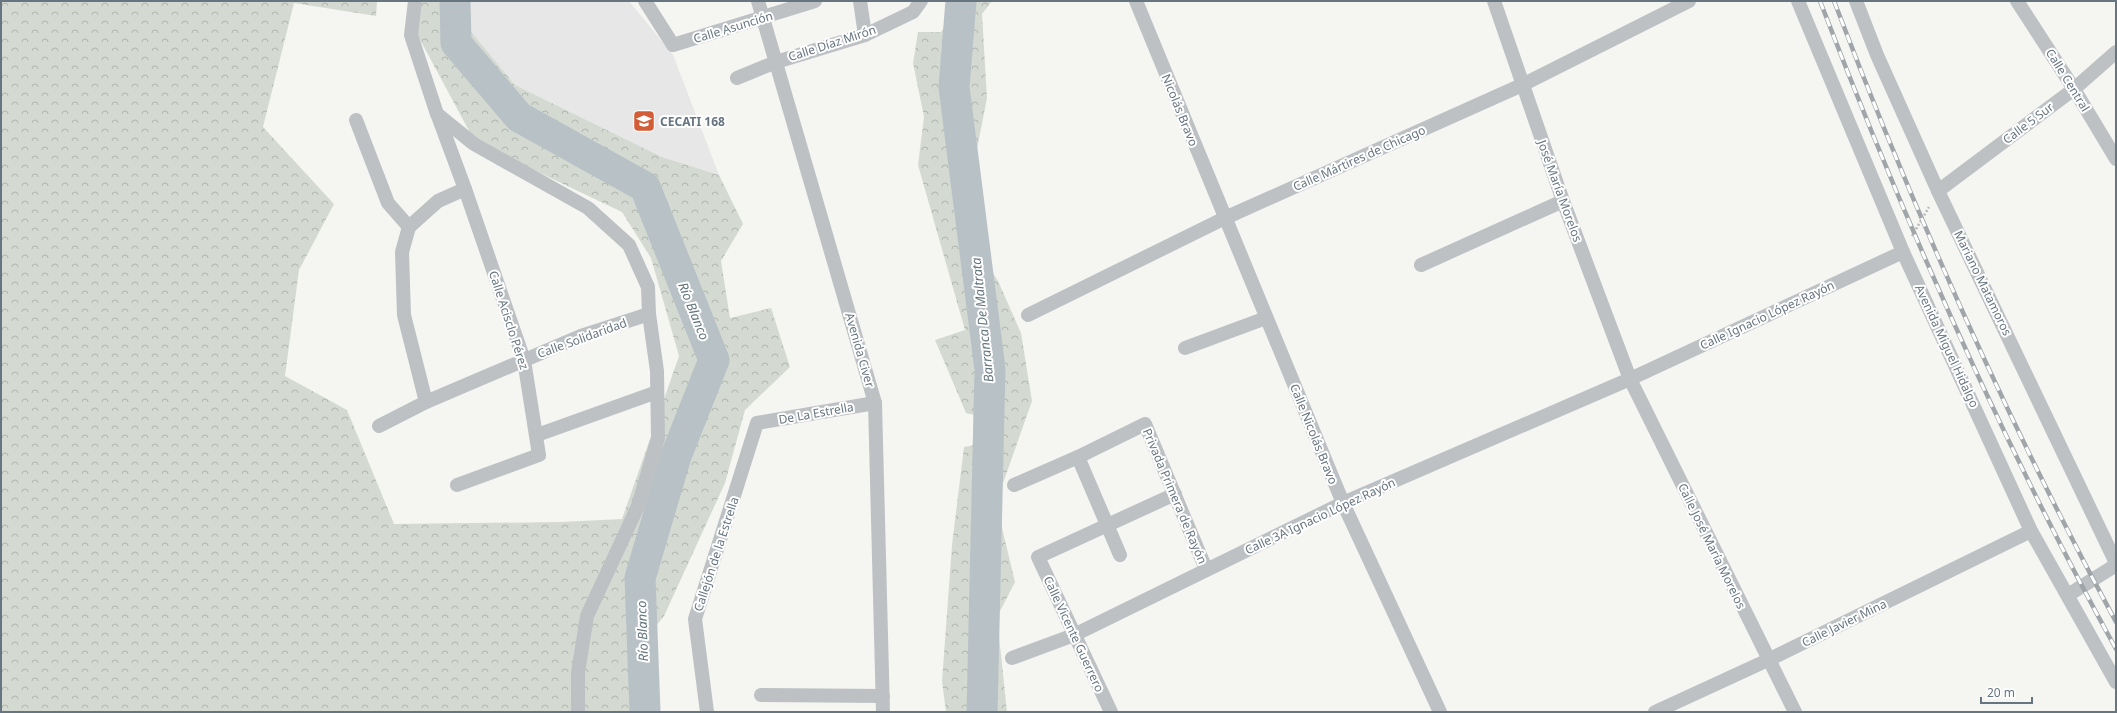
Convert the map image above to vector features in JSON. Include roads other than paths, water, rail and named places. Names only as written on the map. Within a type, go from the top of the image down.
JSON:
[{"type":"street","name":"Calle Acisclo Pérez","points":[[415,1],[412,35],[437,114],[465,188],[524,360],[539,454],[457,485]]},
{"type":"street","name":"Calle Asunción","points":[[646,1],[674,45],[815,1]]},
{"type":"street","name":"Avenida Civer","points":[[758,1],[875,403],[883,712]]},
{"type":"street","points":[[860,1],[865,35]]},
{"type":"street","name":"Calle Díaz Mirón","points":[[738,78],[776,62],[865,35],[913,12],[921,1]]},
{"type":"street","name":"Nicolás Bravo","points":[[1136,1],[1225,218]]},
{"type":"street","name":"José María Morelos","points":[[1494,1],[1563,201],[1630,379]]},
{"type":"street","name":"Calle Mártires de Chicago","points":[[1028,315],[1225,218],[1522,85],[1689,1]]},
{"type":"street","name":"Avenida Miguel Hidalgo","points":[[1798,1],[1903,252],[2031,530],[2116,682]]},
{"type":"street","name":"Mariano Matamoros","points":[[1856,1],[1877,55],[1938,191],[2116,564]]},
{"type":"street","name":"Calle Central","points":[[2017,1],[2074,88],[2116,159]]},
{"type":"street","name":"Calle 5 Sur","points":[[1938,191],[2074,88],[2116,52]]},
{"type":"street","points":[[437,114],[474,144],[588,208],[629,245],[648,286],[649,314],[657,371],[658,438],[638,506],[587,616],[578,673],[578,712]]},
{"type":"street","points":[[356,120],[388,203],[409,227]]},
{"type":"street","points":[[426,402],[404,315],[402,252],[409,227],[438,201],[465,188]]},
{"type":"street","points":[[1421,265],[1563,201]]},
{"type":"street","name":"Calle Nicolás Bravo","points":[[1225,218],[1343,503],[1440,712]]},
{"type":"street","name":"Calle Ignacio López Rayón","points":[[1630,379],[1903,252]]},
{"type":"street","name":"Calle Solidaridad","points":[[379,426],[426,402],[581,336],[649,314]]},
{"type":"street","points":[[1185,348],[1266,318]]},
{"type":"street","name":"Calle 3A Ignacio López Rayón","points":[[1012,658],[1074,635],[1343,503],[1630,379]]},
{"type":"street","name":"Calle José María Morelos","points":[[1630,379],[1795,712]]},
{"type":"street","points":[[537,435],[657,392]]},
{"type":"street","name":"De La Estrella","points":[[757,423],[875,403]]},
{"type":"street","name":"Callejón de la Estrella","points":[[707,712],[695,619],[757,423]]},
{"type":"street","name":"Privada Primera de Rayón","points":[[1014,486],[1078,457],[1144,424],[1206,569]]},
{"type":"street","points":[[1078,457],[1120,556]]},
{"type":"street","points":[[1107,526],[1175,494]]},
{"type":"street","name":"Calle Vicente Guerrero","points":[[1107,526],[1038,557],[1110,712]]},
{"type":"street","name":"Calle Javier Mina","points":[[1655,712],[1768,660],[2031,530]]},
{"type":"street","points":[[2068,595],[2116,564]]},
{"type":"street","points":[[761,695],[883,696]]},
{"type":"waterway","name":"Río Blanco","points":[[455,1],[456,43],[519,117],[645,187],[714,360],[676,456],[640,578],[645,712]]},
{"type":"waterway","name":"Barranca De Maltrata","points":[[961,1],[954,87],[990,369],[982,712]]},
{"type":"railway","points":[[1820,1],[1886,167],[1957,330],[2033,491],[2116,649]]},
{"type":"railway","points":[[1834,1],[1897,160],[1964,316],[2037,470],[2116,622]]},
{"type":"place","name":"CECATI 168","points":[[644,121]]}]
